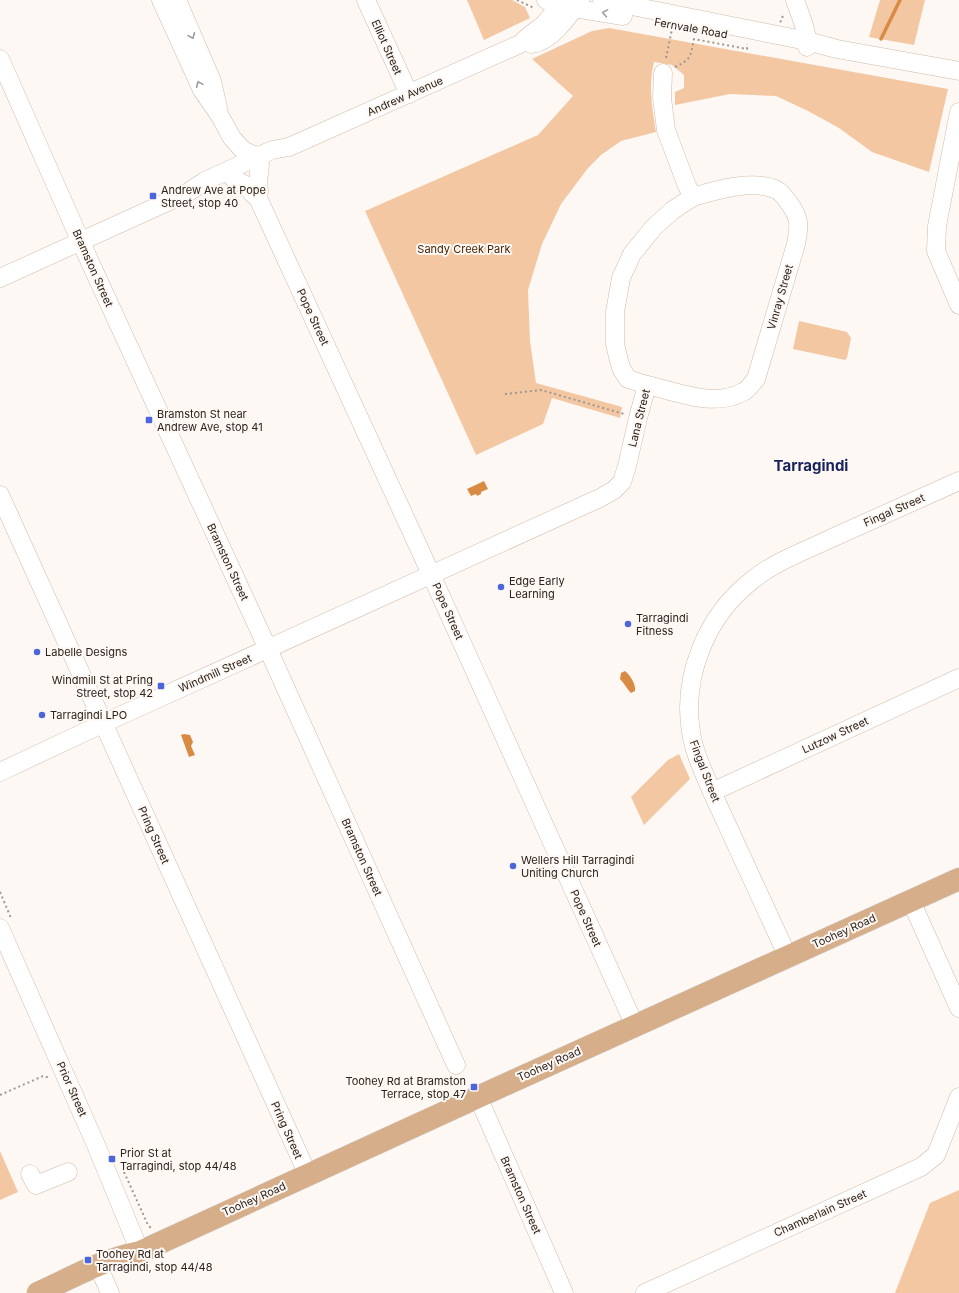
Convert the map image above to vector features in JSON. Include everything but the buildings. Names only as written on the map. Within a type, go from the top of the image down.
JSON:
[{"type":"main road","name":"Toohey Road","points":[[70,1293],[106,1285],[120,1268],[140,1252],[959,879]]},
{"type":"main road","name":"Toohey Road","points":[[38,1293],[110,1260],[123,1255],[140,1252]]},
{"type":"street","points":[[161,0],[202,90],[220,116],[232,138],[243,150],[252,154],[259,161]]},
{"type":"street","points":[[177,0],[212,81],[220,116]]},
{"type":"street","name":"Elliot Street","points":[[366,0],[409,94]]},
{"type":"street","name":"Fernvale Road","points":[[609,1],[807,44],[959,72]]},
{"type":"street","name":"Andrew Avenue","points":[[0,278],[187,193],[208,189],[231,174],[259,161],[277,158],[289,147],[520,44],[529,34],[542,25],[560,4]]},
{"type":"street","name":"Fernvale Road","points":[[560,4],[749,39],[807,44]]},
{"type":"street","points":[[789,5],[807,44]]},
{"type":"street","name":"Bramston Street","points":[[0,59],[81,242],[268,649],[456,1065]]},
{"type":"street","points":[[667,71],[662,98],[666,130],[693,197]]},
{"type":"street","points":[[959,112],[937,226],[936,250],[959,304]]},
{"type":"street","points":[[231,174],[232,138]]},
{"type":"street","name":"Pope Street","points":[[258,198],[259,161]]},
{"type":"street","name":"Pope Street","points":[[231,174],[247,186],[258,198],[432,575],[635,1026]]},
{"type":"street","name":"Vinray Street","points":[[648,384],[707,400],[724,400],[745,392],[756,379],[796,244],[798,224],[797,218],[790,203],[778,191],[760,186],[742,186],[713,191],[693,197]]},
{"type":"street","name":"Lana Street","points":[[432,575],[600,498],[614,490],[622,482],[648,384],[628,379],[622,370],[619,361],[615,344],[615,312],[621,278],[632,254],[654,227],[673,210],[693,197]]},
{"type":"street","name":"Fingal Street","points":[[788,957],[700,764],[691,733],[688,700],[693,670],[706,636],[725,607],[750,582],[780,562],[959,481]]},
{"type":"street","name":"Pring Street","points":[[0,495],[308,1175]]},
{"type":"street","name":"Windmill Street","points":[[0,772],[104,723],[432,575]]},
{"type":"street","name":"Lutzow Street","points":[[712,792],[959,678]]},
{"type":"street","points":[[911,901],[959,1008]]},
{"type":"street","name":"Prior Street","points":[[0,928],[90,1131],[140,1252]]},
{"type":"street","name":"Bramston Street","points":[[478,1097],[564,1293]]},
{"type":"street","name":"Chamberlain Street","points":[[645,1293],[921,1167],[936,1155],[959,1097]]},
{"type":"street","points":[[30,1174],[36,1185],[68,1172]]},
{"type":"path","points":[[517,0],[560,4]]},
{"type":"path","points":[[778,24],[782,20],[783,15],[789,5]]},
{"type":"path","points":[[667,71],[673,25]]},
{"type":"path","points":[[667,71],[687,62],[694,39],[747,48],[748,44]]},
{"type":"path","points":[[505,394],[541,390],[631,416]]},
{"type":"path","points":[[0,1096],[43,1076],[49,1077],[55,1083]]},
{"type":"green space","points":[[467,0],[512,0],[525,7],[530,18],[484,40]]},
{"type":"green space","points":[[880,0],[925,0],[914,45],[869,37]]},
{"type":"green space","name":"Sandy Creek Park","points":[[609,28],[948,89],[929,172],[872,152],[839,128],[776,96],[730,94],[675,105],[675,92],[684,88],[684,75],[672,65],[654,62],[651,88],[656,132],[621,141],[601,155],[588,168],[561,204],[542,244],[528,290],[530,341],[536,383],[622,407],[620,418],[552,398],[543,424],[476,455],[365,211],[538,135],[573,96],[532,59],[592,31]]},
{"type":"green space","points":[[799,321],[847,332],[851,338],[847,358],[845,360],[793,349]]},
{"type":"green space","points":[[679,754],[690,779],[644,825],[631,797],[668,760]]},
{"type":"green space","points":[[0,1151],[18,1192],[0,1200]]},
{"type":"green space","points":[[959,1190],[959,1293],[895,1293],[930,1203]]},
{"type":"shaded area","points":[[484,481],[488,489],[481,492],[481,494],[477,496],[476,494],[471,496],[467,489]]},
{"type":"shaded area","points":[[625,671],[631,677],[635,685],[635,691],[631,693],[620,679],[621,673]]},
{"type":"shaded area","points":[[181,735],[190,735],[193,742],[191,746],[195,755],[189,757]]},
{"type":"waterway","points":[[881,39],[900,0]]},
{"type":"place","name":"Andrew Ave at Pope Street, stop 40","points":[[153,196]]},
{"type":"place","name":"Bramston St near Andrew Ave, stop 41","points":[[149,420]]},
{"type":"place","name":"Edge Early Learning","points":[[501,587]]},
{"type":"place","name":"Tarragindi Fitness","points":[[628,624]]},
{"type":"place","name":"Labelle Designs","points":[[37,652]]},
{"type":"place","name":"Windmill St at Pring Street, stop 42","points":[[161,686]]},
{"type":"place","name":"Tarragindi LPO","points":[[42,715]]},
{"type":"place","name":"Wellers Hill Tarragindi Uniting Church","points":[[513,866]]},
{"type":"place","name":"Toohey Rd at Bramston Terrace, stop 47","points":[[474,1087]]},
{"type":"place","name":"Prior St at Tarragindi, stop 44/48","points":[[112,1159]]},
{"type":"place","name":"Toohey Rd at Tarragindi, stop 44/48","points":[[88,1260]]},
{"type":"district","name":"Tarragindi","points":[[811,465]]}]
